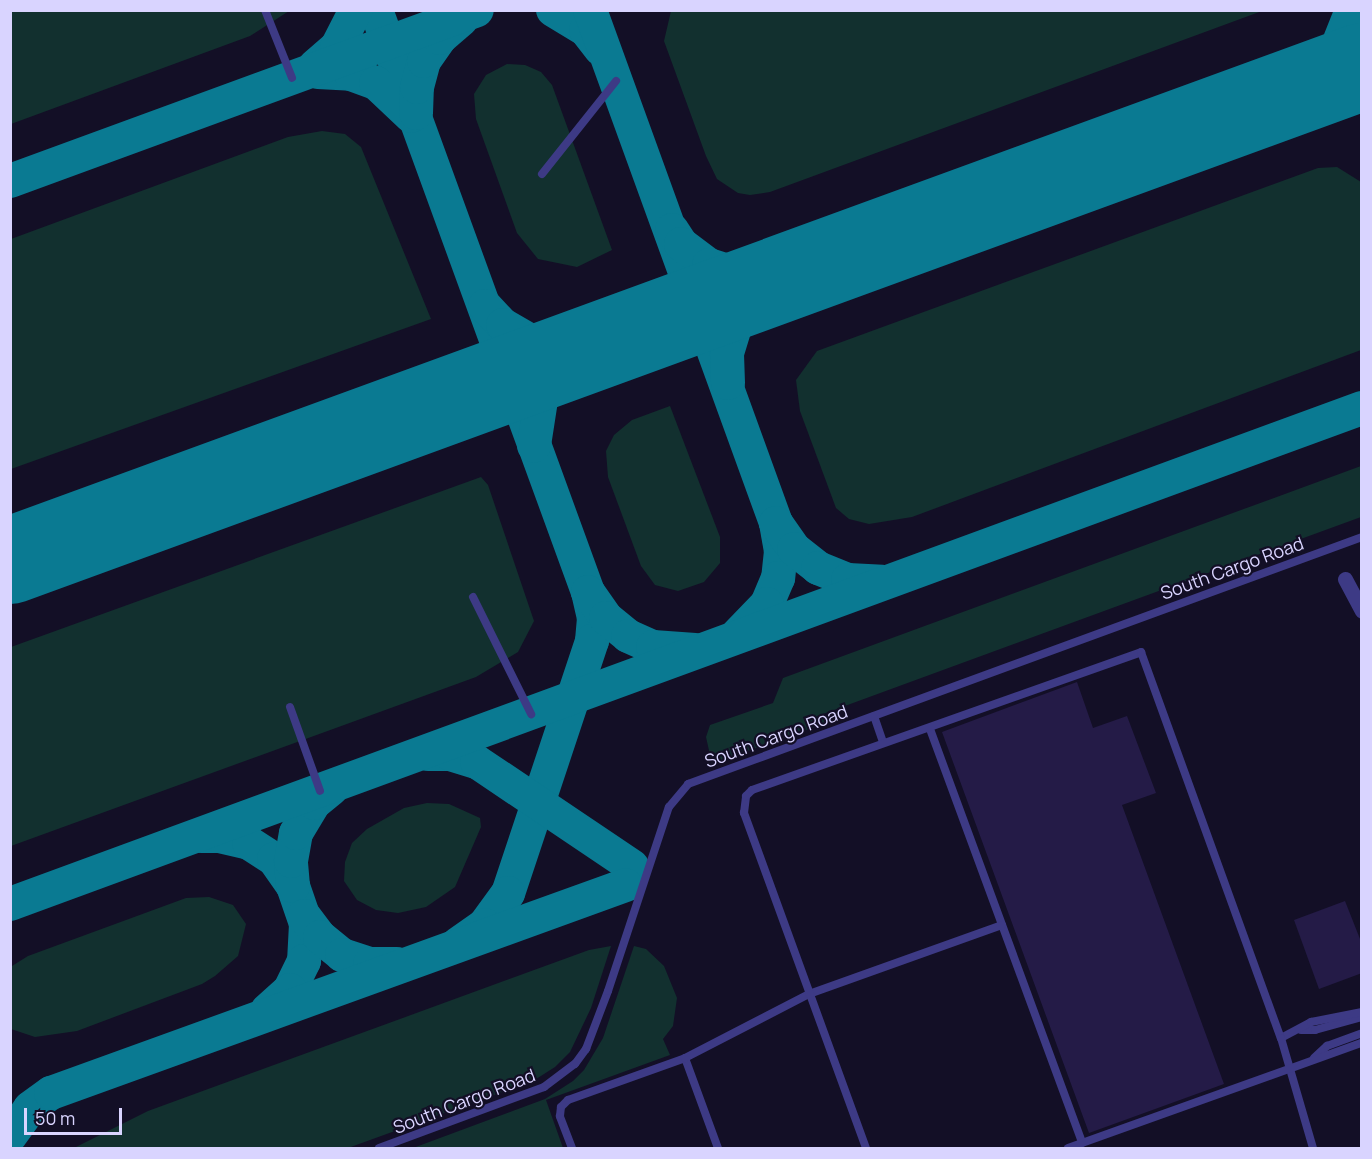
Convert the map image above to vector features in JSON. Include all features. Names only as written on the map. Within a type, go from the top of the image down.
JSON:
[{"type":"street","points":[[1345,579],[1362,610]]},
{"type":"lane","points":[[265,10],[292,78]]},
{"type":"lane","points":[[542,174],[616,81]]},
{"type":"lane","name":"South Cargo Road","points":[[379,1149],[544,1088],[575,1064],[586,1049],[608,991],[675,795],[688,784],[1362,537]]},
{"type":"lane","points":[[473,597],[531,714]]},
{"type":"lane","points":[[866,1149],[743,805],[752,790],[883,742],[930,729],[1141,652],[1281,1038],[1313,1149]]},
{"type":"lane","points":[[290,708],[320,791]]},
{"type":"lane","points":[[874,716],[883,742]]},
{"type":"lane","points":[[930,729],[1082,1143]]},
{"type":"lane","points":[[572,1149],[560,1116],[561,1107],[568,1100],[685,1058],[809,994],[1002,925]]},
{"type":"lane","points":[[1281,1038],[1301,1030],[1311,1022],[1362,1012]]},
{"type":"lane","points":[[1301,1030],[1315,1030],[1362,1017]]},
{"type":"lane","points":[[1314,1059],[1327,1046],[1362,1033]]},
{"type":"lane","points":[[1068,1149],[1362,1043]]},
{"type":"lane","points":[[685,1058],[718,1149]]},
{"type":"green space","points":[[671,10],[1262,11],[770,192],[750,195],[738,193],[717,179],[706,156],[664,41]]},
{"type":"green space","points":[[11,11],[289,11],[250,36],[11,124]]},
{"type":"green space","points":[[507,64],[525,65],[541,72],[552,85],[612,250],[577,267],[538,259],[517,233],[476,119],[474,94],[486,75]]},
{"type":"green space","points":[[322,131],[345,134],[361,147],[431,319],[11,469],[11,239],[288,137]]},
{"type":"green space","points":[[1337,167],[1361,182],[1361,350],[912,517],[869,524],[849,519],[836,508],[800,411],[796,380],[817,351],[1318,168]]},
{"type":"green space","points":[[670,406],[720,537],[720,563],[704,582],[678,591],[655,585],[641,566],[608,477],[606,451],[614,435],[632,420]]},
{"type":"green space","points":[[1361,466],[1361,517],[823,714],[826,723],[712,764],[706,737],[710,725],[773,703],[783,678]]},
{"type":"green space","points":[[481,477],[488,485],[534,621],[518,652],[476,677],[11,846],[11,647]]},
{"type":"green space","points":[[427,803],[449,804],[480,818],[481,827],[455,887],[426,907],[398,913],[376,910],[357,900],[344,881],[345,862],[352,843],[367,829],[404,808]]},
{"type":"green space","points":[[209,897],[233,905],[246,924],[238,956],[215,976],[202,984],[77,1031],[35,1037],[11,1029],[12,966],[28,956],[186,898]]},
{"type":"green space","points":[[611,946],[591,1008],[570,1052],[555,1067],[533,1081],[348,1148],[74,1148],[148,1111],[589,950]]},
{"type":"green space","points":[[634,946],[646,949],[664,966],[677,998],[673,1026],[663,1039],[670,1055],[546,1100],[563,1148],[413,1148],[545,1099],[573,1081],[584,1070],[603,1038]]},
{"type":"building","points":[[1077,682],[1093,728],[1127,716],[1156,793],[1122,805],[1224,1084],[1089,1133],[942,732]]},
{"type":"building","points":[[1345,901],[1362,944],[1362,973],[1319,989],[1294,920]]},
{"type":"taxiway","points":[[315,66],[337,47],[356,10]]},
{"type":"taxiway","points":[[376,10],[588,592],[594,618],[592,641],[508,893],[485,925],[458,944]]},
{"type":"taxiway","points":[[10,181],[477,10]]},
{"type":"taxiway","points":[[553,10],[586,30],[601,49]]},
{"type":"taxiway","points":[[590,10],[776,523],[781,551],[778,578],[767,604],[738,634]]},
{"type":"taxiway","points":[[1300,89],[1336,50],[1352,10]]},
{"type":"taxiway","points":[[416,113],[417,87],[424,61],[440,38],[461,20]]},
{"type":"taxiway","points":[[318,72],[351,74],[376,83],[411,116]]},
{"type":"taxiway","points":[[1300,89],[1337,90],[1362,96]]},
{"type":"taxiway","points":[[672,230],[681,244],[709,265],[766,283],[735,327],[727,354],[728,383]]},
{"type":"taxiway","points":[[485,306],[503,325],[541,347],[584,352],[555,377],[541,400],[534,445]]},
{"type":"taxiway","points":[[10,904],[1362,408]]},
{"type":"taxiway","points":[[776,523],[794,549],[818,568],[848,580],[882,582]]},
{"type":"taxiway","points":[[588,592],[606,618],[628,636],[653,647],[695,650]]},
{"type":"taxiway","points":[[428,754],[450,754],[477,762],[632,866]]},
{"type":"taxiway","points":[[293,886],[291,861],[296,833],[314,803],[331,789]]},
{"type":"taxiway","points":[[201,836],[219,836],[249,843],[274,859],[293,886],[306,924],[304,961],[290,990],[267,1011]]},
{"type":"taxiway","points":[[10,1136],[30,1108],[51,1093],[626,885]]},
{"type":"taxiway","points":[[304,916],[320,937],[342,955],[370,964],[397,964]]},
{"type":"runway","points":[[10,560],[1362,66]]}]
